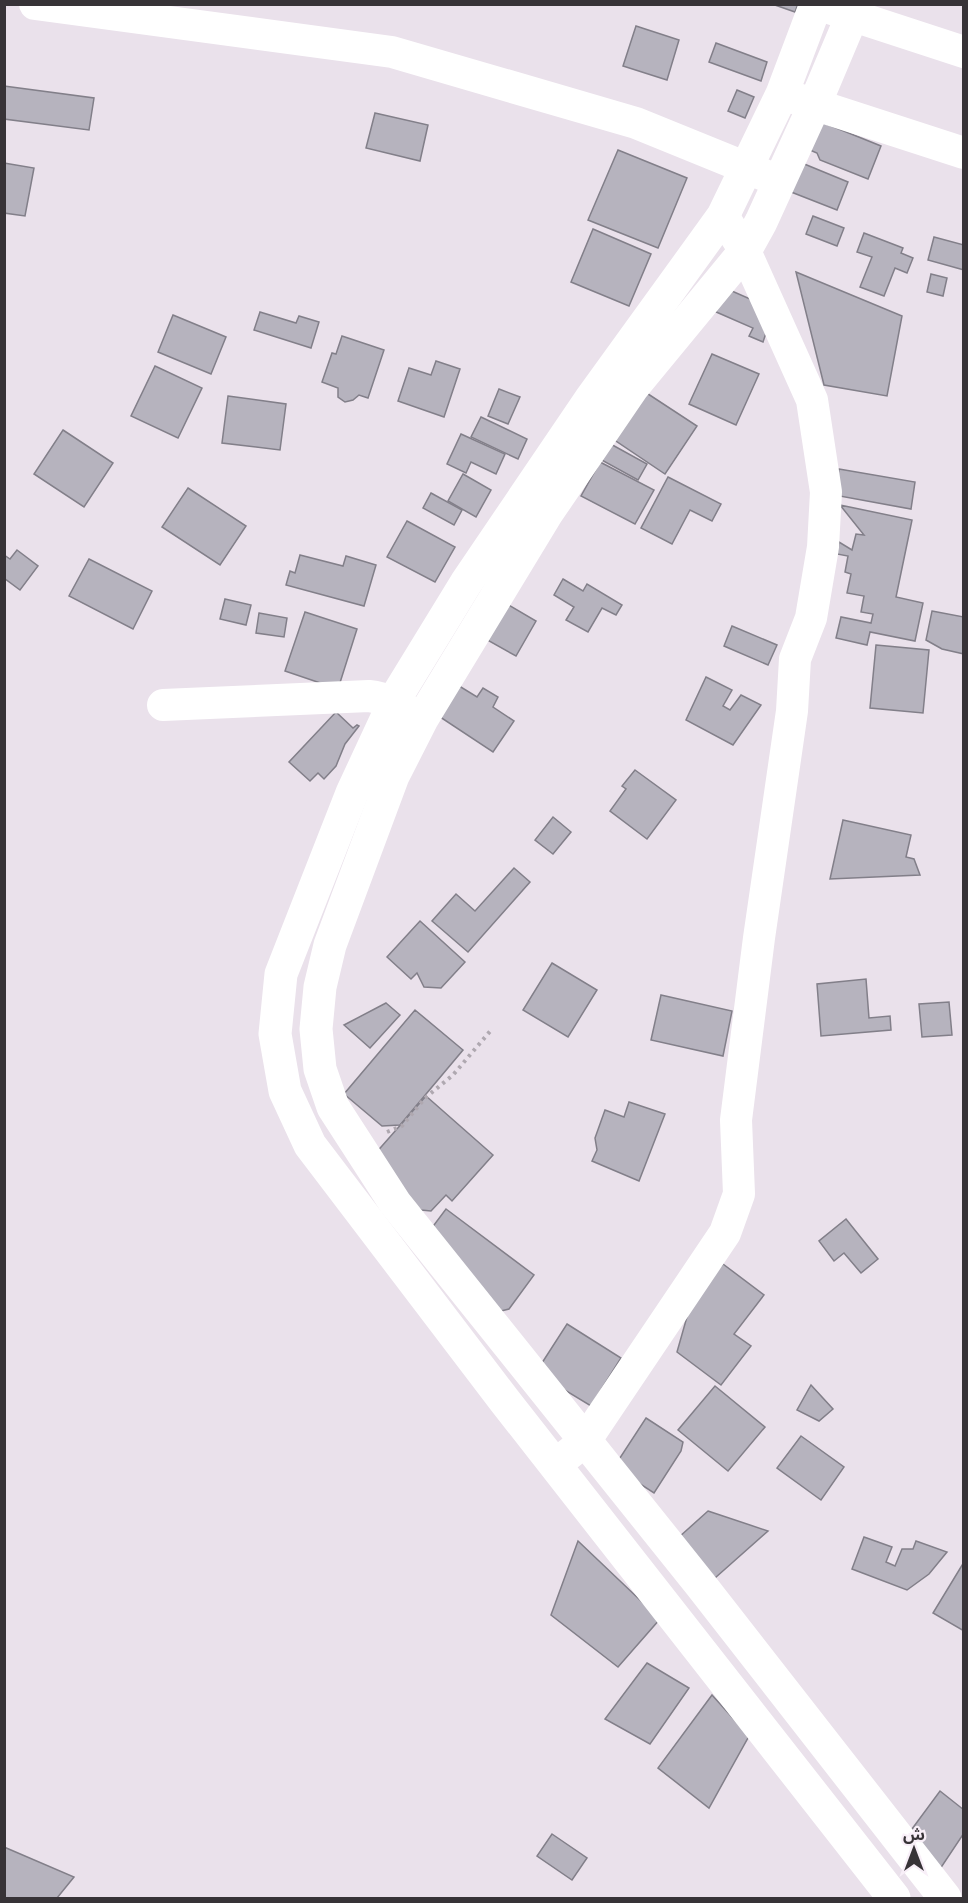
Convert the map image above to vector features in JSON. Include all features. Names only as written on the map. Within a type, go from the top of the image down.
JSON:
[{"type":"street","points":[[36,4],[392,52],[636,123],[779,181]]},
{"type":"street","points":[[894,1899],[555,1465],[310,1145],[285,1091],[275,1034],[281,974],[352,793],[394,703],[465,583],[590,400],[723,216],[782,94],[816,4],[854,11],[963,52]]},
{"type":"street","points":[[854,11],[814,106],[745,251],[627,397],[547,513],[422,719],[389,787],[330,945],[320,987],[316,1029],[320,1069],[333,1107],[395,1203],[700,1584],[945,1899]]},
{"type":"street","points":[[782,94],[963,153]]},
{"type":"street","points":[[555,1465],[585,1441],[725,1233],[739,1194],[736,1120],[759,938],[792,711],[795,659],[811,618],[822,547],[826,492],[812,400],[745,251],[723,216]]},
{"type":"street","points":[[163,705],[369,696],[394,703],[422,719]]},
{"type":"path","points":[[358,1145],[402,1126],[425,1098],[453,1075],[492,1029]]},
{"type":"building","points":[[772,4],[798,4],[795,12]]},
{"type":"building","points":[[636,26],[679,40],[667,80],[623,66]]},
{"type":"building","points":[[716,43],[767,62],[761,81],[709,62]]},
{"type":"building","points":[[4,86],[94,98],[89,130],[4,119]]},
{"type":"building","points":[[737,90],[754,97],[745,118],[728,111]]},
{"type":"building","points":[[375,113],[428,125],[420,161],[366,148]]},
{"type":"building","points":[[814,119],[881,146],[868,179],[820,160],[817,153],[803,147]]},
{"type":"building","points":[[618,150],[687,178],[658,248],[588,220]]},
{"type":"building","points":[[797,161],[848,182],[837,210],[786,190]]},
{"type":"building","points":[[4,163],[34,168],[25,216],[4,213]]},
{"type":"building","points":[[813,216],[844,228],[837,246],[806,234]]},
{"type":"building","points":[[593,229],[651,254],[629,306],[571,282]]},
{"type":"building","points":[[864,233],[903,248],[901,253],[913,258],[907,273],[895,268],[884,296],[860,287],[872,257],[857,252]]},
{"type":"building","points":[[934,237],[964,245],[964,270],[928,260]]},
{"type":"building","points":[[796,272],[902,316],[887,396],[824,385]]},
{"type":"building","points":[[931,274],[947,278],[943,296],[927,292]]},
{"type":"building","points":[[725,288],[757,302],[766,333],[763,342],[749,336],[753,328],[714,311]]},
{"type":"building","points":[[260,312],[296,323],[299,316],[319,322],[311,348],[254,330]]},
{"type":"building","points":[[173,315],[226,337],[211,374],[158,352]]},
{"type":"building","points":[[342,336],[384,350],[368,398],[359,395],[345,402],[338,397],[338,388],[322,382],[332,353],[336,354]]},
{"type":"building","points":[[712,354],[759,374],[736,425],[689,404]]},
{"type":"building","points":[[436,361],[460,369],[444,417],[398,401],[409,368],[431,375]]},
{"type":"building","points":[[155,366],[202,388],[178,438],[131,416]]},
{"type":"building","points":[[499,389],[520,397],[508,424],[488,416]]},
{"type":"building","points":[[642,390],[697,426],[665,474],[610,437]]},
{"type":"building","points":[[228,396],[286,404],[280,450],[222,443]]},
{"type":"building","points":[[481,417],[527,439],[518,459],[471,437]]},
{"type":"building","points":[[63,430],[113,463],[84,507],[34,474]]},
{"type":"building","points":[[461,434],[505,454],[496,474],[471,462],[466,473],[447,464]]},
{"type":"building","points":[[607,442],[647,464],[638,480],[598,458]]},
{"type":"building","points":[[600,462],[654,490],[635,524],[581,496]]},
{"type":"building","points":[[839,469],[915,482],[911,509],[834,495]]},
{"type":"building","points":[[463,474],[491,490],[476,517],[448,501]]},
{"type":"building","points":[[668,477],[721,504],[712,521],[690,510],[672,544],[641,528]]},
{"type":"building","points":[[188,488],[246,526],[220,565],[162,527]]},
{"type":"building","points":[[431,493],[462,510],[454,525],[423,508]]},
{"type":"building","points":[[840,505],[912,520],[896,597],[923,603],[915,641],[870,632],[867,645],[836,638],[841,617],[871,623],[873,614],[861,612],[864,596],[847,593],[851,574],[845,572],[848,556],[837,554],[839,542],[852,550],[856,534],[864,535]]},
{"type":"building","points":[[407,521],[455,547],[435,582],[387,557]]},
{"type":"building","points":[[17,550],[38,566],[20,590],[4,578],[4,555],[10,559]]},
{"type":"building","points":[[300,555],[343,566],[346,556],[376,565],[364,606],[286,585],[290,571],[295,573]]},
{"type":"building","points":[[89,559],[152,591],[133,629],[69,596]]},
{"type":"building","points":[[563,579],[583,591],[587,584],[622,605],[616,615],[602,608],[588,632],[566,620],[574,607],[554,595]]},
{"type":"building","points":[[225,599],[251,605],[246,625],[220,619]]},
{"type":"building","points":[[502,601],[536,621],[516,656],[482,637]]},
{"type":"building","points":[[932,611],[964,617],[964,654],[942,649],[926,640]]},
{"type":"building","points":[[305,612],[357,629],[338,689],[285,671]]},
{"type":"building","points":[[259,613],[287,618],[284,637],[256,633]]},
{"type":"building","points":[[732,626],[777,645],[768,665],[724,646]]},
{"type":"building","points":[[876,645],[929,650],[923,713],[870,708]]},
{"type":"building","points":[[706,677],[732,690],[723,706],[730,710],[741,695],[761,705],[733,745],[686,720]]},
{"type":"building","points":[[451,681],[477,697],[483,688],[498,697],[493,707],[514,721],[493,752],[431,711]]},
{"type":"building","points":[[336,712],[353,728],[359,726],[345,744],[336,766],[324,779],[318,773],[310,781],[289,762]]},
{"type":"building","points":[[635,770],[676,800],[647,839],[610,811],[626,789],[622,786]]},
{"type":"building","points":[[553,817],[571,832],[553,854],[535,840]]},
{"type":"building","points":[[843,820],[911,835],[906,857],[914,859],[920,875],[830,879]]},
{"type":"building","points":[[514,868],[530,882],[468,952],[432,921],[456,894],[475,911]]},
{"type":"building","points":[[420,921],[465,962],[441,988],[424,987],[417,973],[411,979],[387,957]]},
{"type":"building","points":[[552,963],[597,990],[568,1037],[523,1010]]},
{"type":"building","points":[[866,979],[869,1018],[890,1016],[891,1030],[821,1036],[817,984]]},
{"type":"building","points":[[661,995],[732,1011],[723,1056],[651,1040]]},
{"type":"building","points":[[949,1002],[952,1035],[922,1037],[919,1004]]},
{"type":"building","points":[[386,1003],[400,1015],[370,1048],[344,1025]]},
{"type":"building","points":[[415,1010],[463,1050],[400,1125],[382,1126],[344,1094]]},
{"type":"building","points":[[426,1096],[493,1155],[452,1201],[446,1195],[431,1211],[421,1210],[367,1163]]},
{"type":"building","points":[[629,1102],[665,1114],[639,1181],[592,1161],[597,1150],[595,1138],[605,1110],[624,1117]]},
{"type":"building","points":[[446,1209],[534,1275],[509,1309],[489,1314],[428,1233]]},
{"type":"building","points":[[846,1219],[878,1259],[861,1273],[844,1253],[834,1261],[819,1241]]},
{"type":"building","points":[[723,1264],[764,1295],[734,1334],[751,1346],[721,1385],[677,1352],[692,1299]]},
{"type":"building","points":[[567,1324],[621,1358],[591,1406],[558,1386],[540,1366]]},
{"type":"building","points":[[811,1385],[833,1409],[819,1421],[797,1410]]},
{"type":"building","points":[[715,1386],[765,1427],[728,1471],[678,1430]]},
{"type":"building","points":[[646,1418],[683,1442],[681,1451],[654,1493],[614,1467]]},
{"type":"building","points":[[801,1436],[844,1467],[821,1500],[777,1468]]},
{"type":"building","points":[[708,1511],[768,1531],[715,1578],[678,1538]]},
{"type":"building","points":[[864,1537],[892,1547],[886,1562],[895,1566],[902,1549],[913,1549],[916,1541],[947,1552],[929,1574],[907,1590],[852,1569]]},
{"type":"building","points":[[578,1541],[660,1619],[618,1667],[551,1615]]},
{"type":"building","points":[[964,1562],[964,1631],[933,1613]]},
{"type":"building","points":[[647,1663],[689,1688],[650,1744],[605,1719]]},
{"type":"building","points":[[712,1695],[749,1736],[709,1808],[658,1768]]},
{"type":"building","points":[[940,1791],[964,1810],[964,1833],[940,1869],[909,1833]]},
{"type":"building","points":[[552,1834],[587,1858],[572,1880],[537,1856]]},
{"type":"building","points":[[4,1847],[74,1877],[57,1898],[4,1898]]}]
